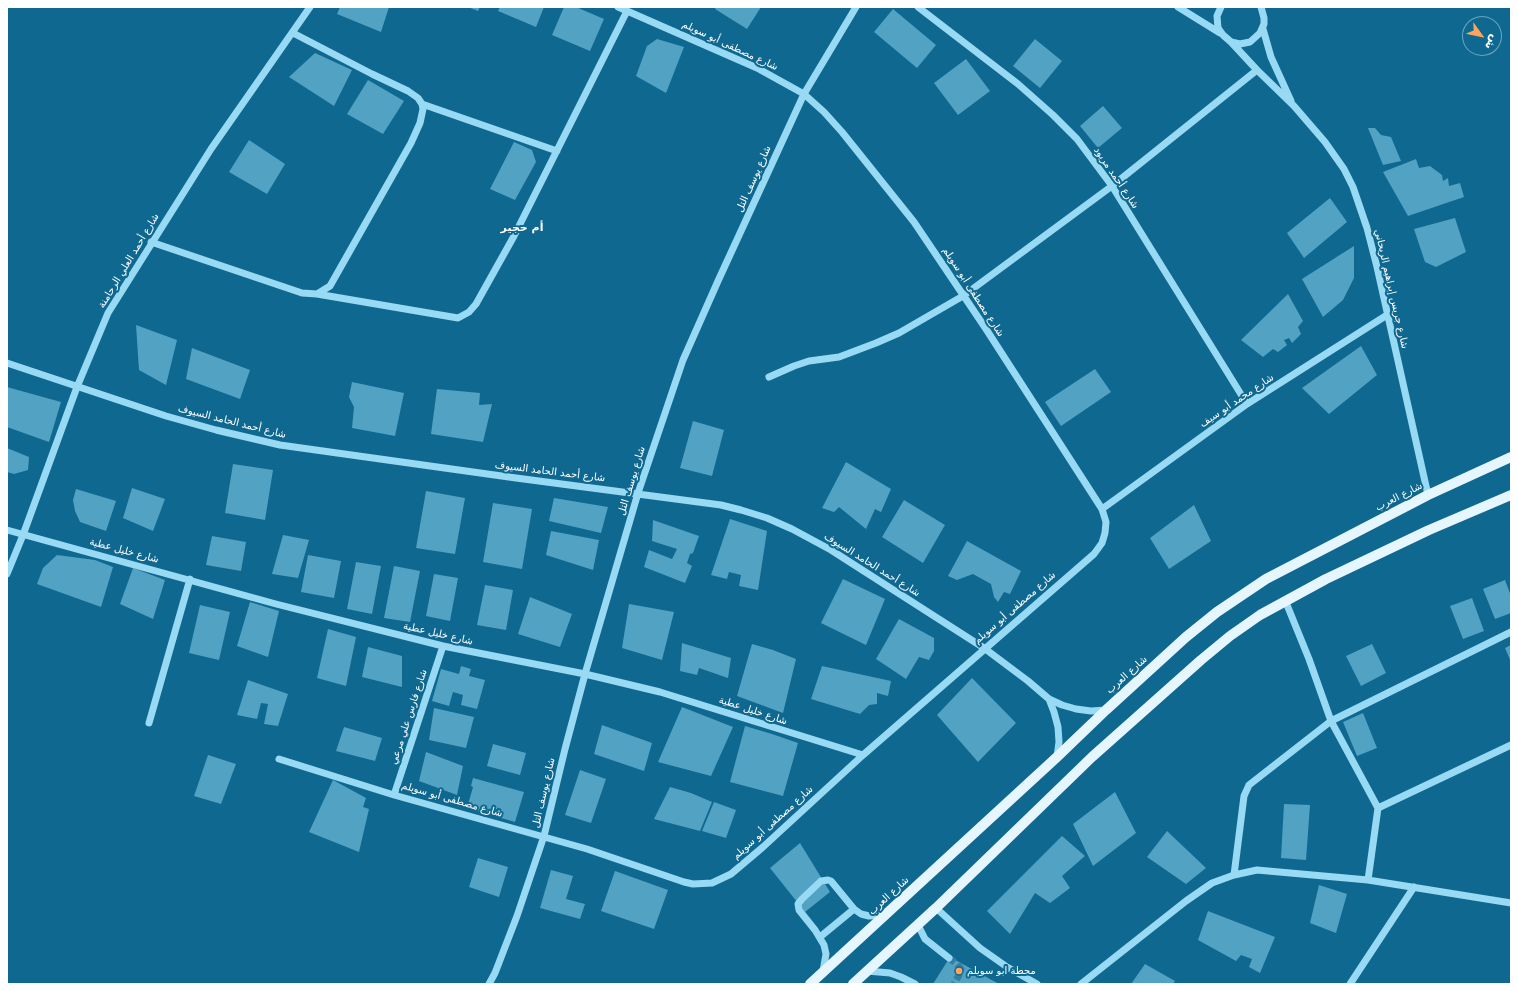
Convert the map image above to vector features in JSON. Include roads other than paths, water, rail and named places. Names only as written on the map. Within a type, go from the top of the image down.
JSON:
[{"type":"main road","name":"شارع العرب","points":[[810,984],[1057,757],[1106,710],[1186,637],[1217,612],[1266,579],[1428,495],[1511,457]]},
{"type":"main road","points":[[853,984],[936,908],[1092,757],[1201,660],[1260,615],[1285,600],[1429,530],[1511,495]]},
{"type":"street","name":"شارع أحمد العلي الرحامنة","points":[[7,574],[23,535],[77,387],[108,313],[151,242],[211,149],[310,7]]},
{"type":"street","name":"شارع مصطفى أبو سويلم","points":[[279,759],[394,794],[587,849],[684,882],[693,884],[712,883],[730,874],[763,847],[863,755],[984,648],[1094,554],[1102,543],[1106,533],[1106,522],[1102,509],[914,222],[879,177],[824,112],[804,94],[757,68],[618,7]]},
{"type":"street","name":"شارع يوسف التل","points":[[489,984],[505,948],[544,836],[585,674],[638,494],[683,360],[718,280],[804,94],[856,7]]},
{"type":"street","name":"شارع أحمد مريود","points":[[918,7],[1018,84],[1077,139],[1112,186],[1247,404]]},
{"type":"street","points":[[1178,7],[1222,35]]},
{"type":"street","points":[[1221,7],[1217,16],[1217,22],[1218,28],[1222,35]]},
{"type":"street","points":[[1261,7],[1264,18]]},
{"type":"street","points":[[1264,18],[1269,7]]},
{"type":"street","points":[[151,242],[302,294],[317,294],[458,318],[469,312],[476,304],[514,236],[627,11]]},
{"type":"street","name":"شارع جريس إبراهيم الريحاني","points":[[1264,18],[1263,29],[1270,57],[1294,106]]},
{"type":"street","points":[[1231,42],[1240,44],[1250,42],[1257,37],[1263,29]]},
{"type":"street","points":[[293,33],[408,91],[418,98],[422,104],[422,116],[420,123],[397,169],[330,286],[317,294]]},
{"type":"street","name":"شارع جريس إبراهيم الريحاني","points":[[1222,35],[1231,42],[1294,106],[1334,154],[1353,187],[1367,228],[1428,495]]},
{"type":"street","points":[[769,377],[809,361],[839,357],[876,344],[899,333],[963,296],[1112,186],[1257,70]]},
{"type":"street","points":[[422,104],[557,151]]},
{"type":"street","name":"شارع محمد أبو سيف","points":[[1102,509],[1247,404],[1387,315]]},
{"type":"street","name":"شارع أحمد الحامد السيوف","points":[[7,363],[166,416],[216,430],[280,445],[721,505],[768,518],[831,550],[984,648],[1023,676],[1049,699],[1076,709],[1091,711],[1106,710]]},
{"type":"street","name":"شارع خليل عطية","points":[[7,530],[190,579],[276,604],[442,646],[585,674],[660,692],[863,755]]},
{"type":"street","points":[[149,723],[190,579]]},
{"type":"street","points":[[1285,600],[1310,659],[1330,721],[1378,808],[1368,880]]},
{"type":"street","points":[[1234,875],[1244,796],[1247,787],[1330,721],[1511,632]]},
{"type":"street","name":"شارع فارس علي مرعي","points":[[394,794],[442,646]]},
{"type":"street","name":"شارع أحمد الحامد السيوف","points":[[1049,699],[1058,727],[1057,757]]},
{"type":"street","points":[[1378,808],[1511,745]]},
{"type":"street","points":[[1081,984],[1186,901],[1212,883],[1234,875],[1257,870],[1368,880],[1511,903]]},
{"type":"street","points":[[823,972],[826,954],[820,937],[798,907],[799,901],[821,881],[831,881],[854,909],[861,914],[869,916],[886,915]]},
{"type":"street","points":[[1350,984],[1414,887]]},
{"type":"street","points":[[936,908],[985,952],[1007,967],[1037,984]]},
{"type":"street","points":[[820,937],[854,909]]},
{"type":"street","points":[[918,925],[925,939],[949,958]]},
{"type":"street","points":[[868,971],[890,973],[915,984]]},
{"type":"tunnel","points":[[949,958],[961,969],[954,984]]},
{"type":"place","name":"محطة ابو سويلم","points":[[959,971]]},
{"type":"district","name":"أم حجير","points":[[522,228]]}]
